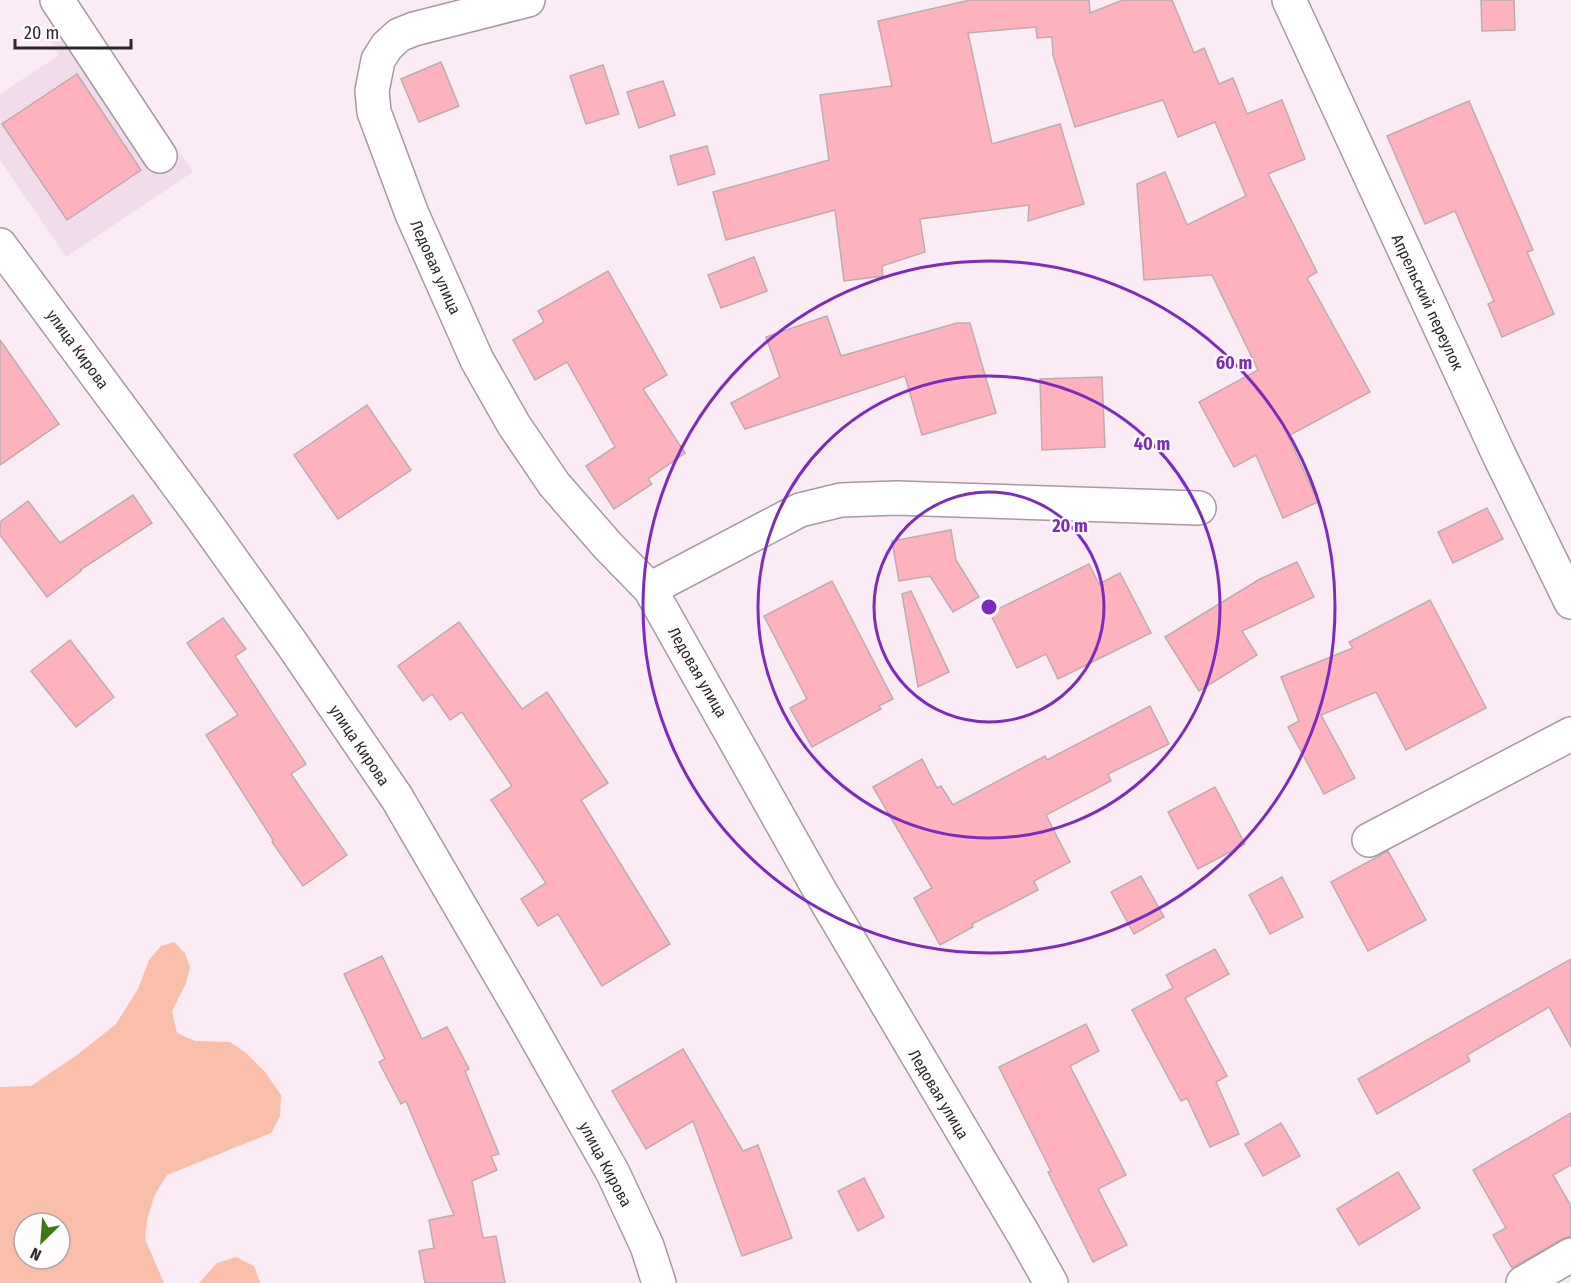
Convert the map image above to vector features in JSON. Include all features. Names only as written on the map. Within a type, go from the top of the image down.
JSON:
[{"type":"street","points":[[57,0],[160,156]]},
{"type":"street","name":"Ледовая улица","points":[[528,0],[414,29],[399,35],[387,45],[378,60],[372,91],[378,122],[412,214],[477,360],[514,425],[554,484],[608,546],[650,589],[819,889],[1051,1283]]},
{"type":"street","name":"Апрельский переулок","points":[[1289,0],[1494,445],[1571,602]]},
{"type":"street","name":"улица Кирова","points":[[0,245],[292,644],[397,798],[613,1173],[647,1246],[659,1283]]},
{"type":"street","points":[[650,589],[800,510],[841,500],[896,498],[1198,508]]},
{"type":"street","points":[[1369,840],[1571,734]]},
{"type":"street","points":[[1523,1283],[1571,1255]]},
{"type":"shaded area","points":[[88,17],[193,172],[66,257],[0,160],[0,94],[59,55],[51,41]]},
{"type":"shaded area","points":[[174,942],[185,953],[190,967],[186,983],[172,1011],[177,1033],[195,1041],[230,1042],[246,1053],[265,1072],[281,1095],[280,1116],[271,1133],[167,1175],[154,1196],[145,1239],[164,1283],[0,1283],[0,1087],[31,1086],[77,1055],[116,1024],[138,989],[149,960],[161,946]]},
{"type":"shaded area","points":[[236,1257],[254,1266],[260,1283],[199,1283],[217,1263]]},
{"type":"building","points":[[970,0],[1089,0],[1090,13],[1123,0],[1172,0],[1194,53],[1204,48],[1219,84],[1233,78],[1247,114],[1282,100],[1305,159],[1268,174],[1317,272],[1307,278],[1370,392],[1288,436],[1318,502],[1283,518],[1256,455],[1234,467],[1199,402],[1258,370],[1212,275],[1144,280],[1137,184],[1165,172],[1187,225],[1246,196],[1215,122],[1178,137],[1163,100],[1075,127],[1053,55],[1052,37],[1037,38],[1036,27],[968,33],[992,144],[1060,124],[1084,204],[1028,221],[1029,205],[920,219],[925,252],[882,266],[883,276],[844,281],[835,210],[726,240],[713,192],[829,160],[820,95],[892,86],[878,21]]},
{"type":"building","points":[[1481,0],[1514,0],[1515,30],[1482,31]]},
{"type":"building","points":[[441,62],[459,106],[419,122],[401,79]]},
{"type":"building","points":[[603,65],[619,114],[586,124],[570,76]]},
{"type":"building","points":[[77,74],[141,170],[67,220],[2,124]]},
{"type":"building","points":[[663,81],[675,115],[639,128],[627,92]]},
{"type":"building","points":[[1469,101],[1533,250],[1527,252],[1554,314],[1502,337],[1488,304],[1494,301],[1455,211],[1425,224],[1387,136]]},
{"type":"building","points":[[707,146],[715,174],[678,185],[670,156]]},
{"type":"building","points":[[754,257],[767,291],[721,308],[708,275]]},
{"type":"building","points":[[608,271],[667,375],[643,389],[685,453],[648,479],[652,484],[614,509],[586,466],[615,447],[567,362],[535,380],[513,340],[544,322],[538,311]]},
{"type":"building","points":[[827,316],[841,356],[957,323],[970,323],[996,413],[922,435],[905,376],[745,429],[731,403],[780,377],[766,337]]},
{"type":"building","points":[[0,340],[59,424],[0,465]]},
{"type":"building","points":[[1102,377],[1105,447],[1042,450],[1040,379]]},
{"type":"building","points":[[367,405],[411,470],[338,519],[294,455]]},
{"type":"building","points":[[133,495],[152,523],[80,570],[47,597],[0,535],[0,522],[28,501],[60,543]]},
{"type":"building","points":[[1487,508],[1503,539],[1453,563],[1438,532]]},
{"type":"building","points":[[951,530],[956,560],[979,597],[953,612],[930,576],[899,581],[892,541]]},
{"type":"building","points":[[1297,562],[1314,597],[1242,631],[1257,655],[1199,691],[1165,637],[1260,579]]},
{"type":"building","points":[[1089,564],[1099,584],[1120,573],[1151,633],[1058,679],[1046,654],[1017,668],[990,613]]},
{"type":"building","points":[[832,581],[893,699],[879,706],[881,709],[812,747],[790,708],[807,699],[764,616]]},
{"type":"building","points":[[911,591],[949,672],[918,687],[902,594]]},
{"type":"building","points":[[1430,600],[1486,708],[1406,750],[1376,692],[1321,715],[1355,778],[1324,794],[1288,727],[1299,721],[1281,677],[1353,648],[1349,642]]},
{"type":"building","points":[[223,618],[246,649],[235,656],[306,764],[291,774],[347,855],[303,886],[272,842],[273,840],[206,735],[238,715],[187,643]]},
{"type":"building","points":[[459,622],[522,709],[547,692],[608,783],[581,800],[670,944],[602,986],[558,914],[538,926],[521,899],[546,883],[491,800],[512,786],[462,712],[450,720],[432,694],[423,701],[398,666]]},
{"type":"building","points":[[70,640],[114,697],[76,727],[31,671]]},
{"type":"building","points":[[1150,706],[1169,744],[1108,774],[1111,781],[1046,815],[1070,862],[1034,881],[1038,890],[972,924],[973,927],[940,945],[914,898],[932,888],[873,787],[922,759],[937,788],[941,786],[953,805],[1045,756],[1047,760]]},
{"type":"building","points":[[1215,787],[1245,844],[1198,869],[1168,812]]},
{"type":"building","points":[[1388,851],[1426,920],[1368,951],[1331,882]]},
{"type":"building","points":[[1141,876],[1164,917],[1134,934],[1111,892]]},
{"type":"building","points":[[1282,877],[1303,917],[1270,934],[1249,895]]},
{"type":"building","points":[[1215,949],[1229,974],[1185,998],[1227,1076],[1216,1082],[1239,1134],[1210,1147],[1187,1098],[1181,1101],[1132,1010],[1173,988],[1166,975]]},
{"type":"building","points":[[382,956],[422,1039],[447,1027],[469,1069],[465,1071],[499,1154],[491,1156],[497,1170],[472,1181],[483,1238],[496,1236],[505,1283],[425,1283],[419,1251],[434,1248],[429,1220],[454,1215],[406,1101],[401,1104],[379,1062],[385,1059],[344,974]]},
{"type":"building","points":[[1571,959],[1571,1047],[1549,1007],[1467,1055],[1470,1061],[1377,1114],[1358,1079]]},
{"type":"building","points":[[1086,1024],[1099,1051],[1070,1066],[1126,1175],[1098,1189],[1127,1245],[1093,1262],[999,1067]]},
{"type":"building","points":[[683,1049],[743,1151],[758,1145],[792,1238],[742,1256],[693,1121],[646,1149],[612,1091]]},
{"type":"building","points":[[1571,1113],[1571,1165],[1553,1175],[1571,1206],[1571,1236],[1512,1268],[1493,1235],[1506,1228],[1473,1170]]},
{"type":"building","points":[[1281,1123],[1300,1156],[1263,1176],[1245,1144]]},
{"type":"building","points":[[1398,1172],[1420,1208],[1359,1245],[1337,1209]]},
{"type":"building","points":[[864,1178],[884,1217],[858,1231],[838,1191]]}]
